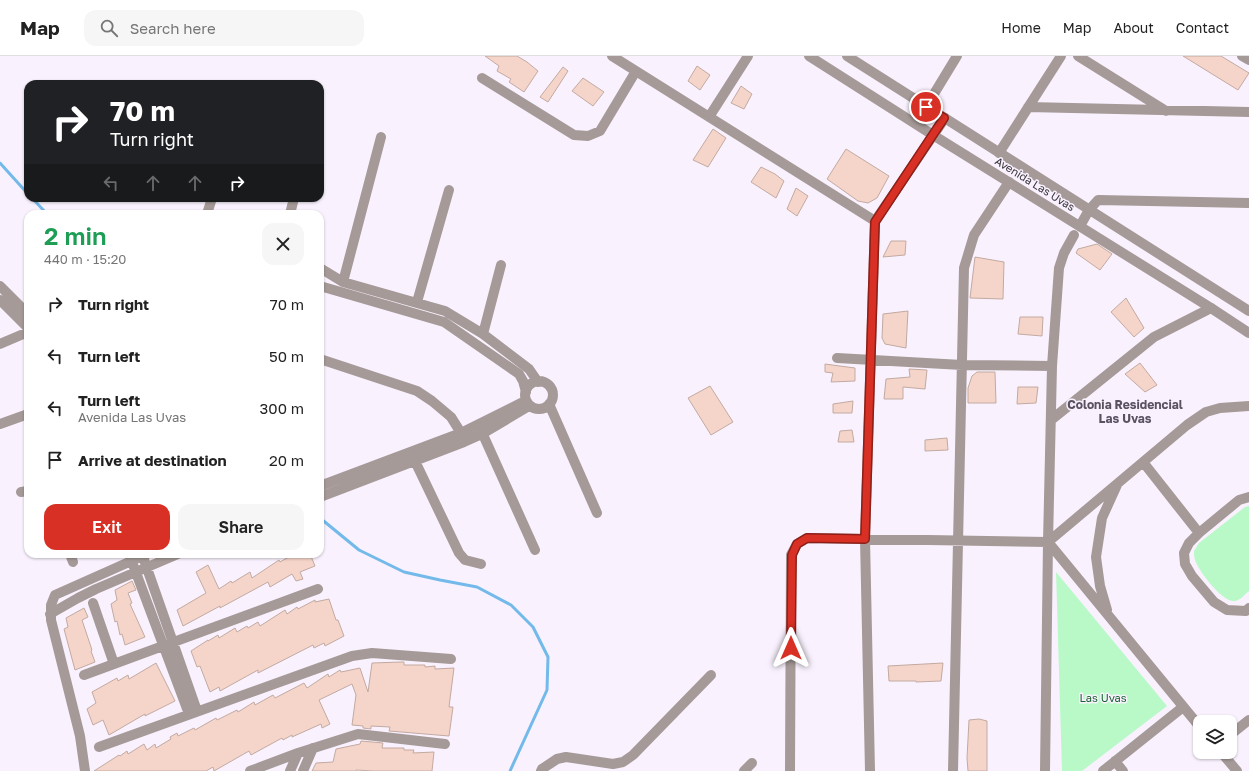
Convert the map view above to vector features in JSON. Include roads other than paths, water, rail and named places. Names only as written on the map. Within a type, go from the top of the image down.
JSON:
[{"type":"street","points":[[612,56],[875,222]]},
{"type":"street","points":[[709,117],[748,56]]},
{"type":"street","name":"Avenida Las Uvas","points":[[809,56],[1249,333]]},
{"type":"street","points":[[926,107],[956,56]]},
{"type":"street","points":[[999,153],[1061,56]]},
{"type":"street","points":[[1078,56],[1166,111]]},
{"type":"street","points":[[1242,56],[1249,60]]},
{"type":"street","name":"Avenida Las Uvas","points":[[851,57],[926,107],[1249,310]]},
{"type":"street","points":[[482,78],[574,135],[588,136],[600,130],[636,71]]},
{"type":"street","points":[[1028,107],[1249,112]]},
{"type":"street","points":[[870,771],[865,539],[872,360],[875,222],[944,118]]},
{"type":"street","points":[[343,282],[381,137]]},
{"type":"street","points":[[953,771],[964,268],[974,235],[1009,182]]},
{"type":"street","points":[[417,302],[449,190]]},
{"type":"street","points":[[1080,226],[1089,210],[1098,200],[1249,203]]},
{"type":"street","points":[[1045,771],[1052,366],[1059,268],[1064,253],[1074,235]]},
{"type":"street","points":[[483,334],[501,265]]},
{"type":"street","points":[[324,270],[343,282],[446,311],[483,334],[529,369],[538,382]]},
{"type":"street","points":[[0,286],[24,310]]},
{"type":"street","points":[[324,287],[444,322],[519,374],[524,381],[527,399],[533,408],[542,409],[549,404],[552,396],[550,387],[546,384],[538,382],[530,385],[527,399],[481,429],[415,462],[324,496]]},
{"type":"street","points":[[0,300],[24,324]]},
{"type":"street","points":[[1051,420],[1154,337],[1211,308]]},
{"type":"street","points":[[0,344],[24,334]]},
{"type":"street","points":[[837,358],[962,365],[1052,366]]},
{"type":"street","points":[[324,360],[417,391],[451,417],[462,438]]},
{"type":"street","points":[[549,404],[597,512]]},
{"type":"street","points":[[790,771],[792,555],[797,544],[807,538],[1048,542],[1187,425],[1206,412],[1220,408],[1249,406]]},
{"type":"street","points":[[0,424],[24,415]]},
{"type":"street","points":[[481,429],[535,550]]},
{"type":"street","points":[[324,484],[411,451],[462,438]]},
{"type":"street","points":[[411,451],[459,553],[465,560],[481,564]]},
{"type":"street","points":[[1143,462],[1199,533]]},
{"type":"street","points":[[380,463],[384,473]]},
{"type":"street","points":[[1109,616],[1100,586],[1096,557],[1102,518],[1117,483]]},
{"type":"street","points":[[1249,497],[1239,500],[1199,533],[1189,543],[1184,553],[1185,564],[1192,576],[1214,602],[1227,610],[1246,611],[1249,608]]},
{"type":"street","points":[[1048,542],[1193,719]]},
{"type":"street","points":[[85,771],[80,736],[50,614],[51,605],[56,595],[128,558]]},
{"type":"street","points":[[130,558],[154,604]]},
{"type":"street","points":[[145,558],[154,604],[193,713]]},
{"type":"street","points":[[50,614],[78,598],[136,571],[168,558]]},
{"type":"street","points":[[84,675],[318,589]]},
{"type":"street","points":[[93,603],[114,664]]},
{"type":"street","points":[[99,747],[352,656],[372,653],[451,659]]},
{"type":"street","points":[[547,769],[557,759],[566,757],[613,764],[623,762],[633,755],[711,675]]},
{"type":"street","points":[[1103,771],[1183,707]]},
{"type":"street","points":[[1237,729],[1249,720]]},
{"type":"street","points":[[250,771],[298,753],[358,734],[445,744]]},
{"type":"street","points":[[303,771],[313,748]]},
{"type":"street","points":[[290,771],[298,753]]},
{"type":"street","points":[[1227,759],[1237,771]]},
{"type":"street","points":[[1115,761],[1123,771]]},
{"type":"street","points":[[744,771],[752,763]]},
{"type":"waterway","points":[[0,163],[24,190]]},
{"type":"waterway","points":[[36,202],[43,210]]},
{"type":"waterway","points":[[324,521],[359,550],[404,572],[477,587],[511,605],[533,627],[548,657],[547,690],[510,771]]},
{"type":"district","name":"Colonia Residencial Las Uvas","points":[[1125,412]]},
{"type":"park label","name":"Las Uvas","points":[[1103,698]]}]
